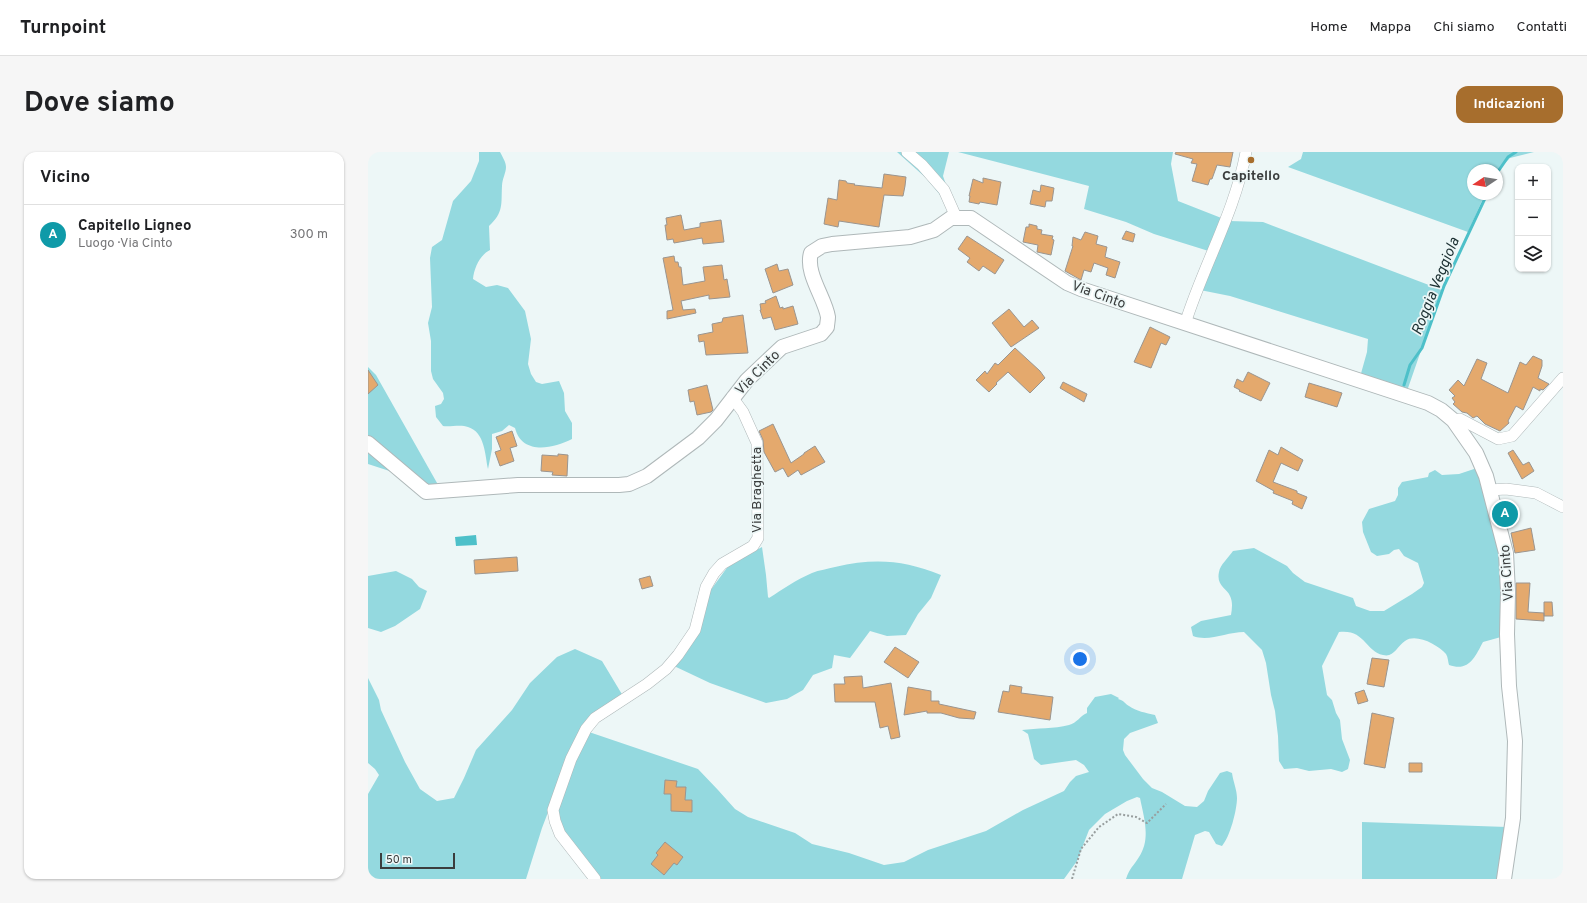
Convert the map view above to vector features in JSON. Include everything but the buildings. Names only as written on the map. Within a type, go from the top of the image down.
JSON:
[{"type":"street","points":[[907,152],[922,165],[944,190],[956,217]]},
{"type":"street","points":[[1185,324],[1195,294],[1232,204],[1246,152]]},
{"type":"street","name":"Via Cinto","points":[[368,443],[426,492],[518,484],[619,486],[638,481],[693,442],[716,420],[732,397],[747,380],[782,347],[821,334],[827,327],[828,317],[814,280],[809,259],[811,253],[822,246],[832,244],[917,235],[934,230],[951,218],[970,218],[983,225],[1067,283],[1081,289],[1428,403],[1441,410],[1453,420],[1476,453],[1490,490],[1506,553],[1509,679],[1515,741],[1513,818],[1504,879]]},
{"type":"street","points":[[1453,420],[1460,419],[1498,439],[1512,436],[1563,378]]},
{"type":"street","name":"Via Braghetta","points":[[595,879],[560,834],[555,821],[553,810],[571,759],[586,730],[595,718],[647,684],[666,669],[678,655],[695,630],[706,587],[714,573],[722,564],[753,546],[758,538],[757,443],[743,412],[732,397]]},
{"type":"street","points":[[1490,490],[1506,489],[1536,493],[1563,506]]},
{"type":"path","points":[[1072,879],[1081,849],[1099,827],[1118,814],[1136,817],[1147,823],[1166,804]]},
{"type":"shaded area","points":[[479,152],[500,152],[505,161],[506,167],[502,183],[501,208],[494,221],[489,226],[490,250],[483,255],[478,262],[473,279],[486,287],[497,285],[508,288],[525,311],[531,339],[528,364],[531,374],[536,382],[542,384],[559,381],[564,393],[565,411],[572,423],[572,439],[564,443],[547,447],[531,446],[524,443],[519,437],[515,428],[509,425],[502,431],[492,434],[492,449],[488,469],[481,439],[474,430],[465,426],[443,426],[436,417],[435,406],[441,404],[444,399],[443,393],[433,379],[431,371],[431,341],[428,323],[432,307],[430,258],[432,247],[442,240],[453,201],[471,181],[479,161]]},
{"type":"shaded area","points":[[897,152],[949,152],[943,176],[956,214],[926,178]]},
{"type":"shaded area","points":[[958,152],[1173,152],[1171,164],[1178,201],[1229,221],[1263,222],[1442,290],[1407,391],[1360,377],[1367,352],[1368,339],[1230,296],[1200,290],[1215,253],[1154,234],[1126,222],[1084,209],[1089,186]]},
{"type":"shaded area","points":[[1303,152],[1534,152],[1510,158],[1503,165],[1467,164],[1467,200],[1482,200],[1468,232],[1288,167],[1301,159]]},
{"type":"shaded area","points":[[368,367],[376,375],[441,490],[411,478],[368,464]]},
{"type":"shaded area","points":[[1477,468],[1495,528],[1503,576],[1501,637],[1483,642],[1470,662],[1466,665],[1456,667],[1449,665],[1447,655],[1438,647],[1421,639],[1415,638],[1405,641],[1390,655],[1383,655],[1377,653],[1360,637],[1348,632],[1339,632],[1322,666],[1327,695],[1332,700],[1340,720],[1342,739],[1350,760],[1348,769],[1342,772],[1331,769],[1309,771],[1297,768],[1284,769],[1279,761],[1275,711],[1266,663],[1262,650],[1244,632],[1205,638],[1193,636],[1191,627],[1201,621],[1231,615],[1231,598],[1229,593],[1220,584],[1218,577],[1221,567],[1233,551],[1254,548],[1287,566],[1293,573],[1305,582],[1353,598],[1356,606],[1370,611],[1384,611],[1422,587],[1424,583],[1418,563],[1404,556],[1399,549],[1394,550],[1389,554],[1377,556],[1371,552],[1363,532],[1362,522],[1369,509],[1395,501],[1398,495],[1398,488],[1402,482],[1428,477],[1429,473],[1435,470],[1442,475],[1459,474]]},
{"type":"shaded area","points":[[476,535],[477,545],[456,546],[455,537]]},
{"type":"shaded area","points":[[762,547],[769,598],[812,573],[863,562],[889,562],[914,566],[941,575],[931,598],[918,614],[906,635],[887,636],[870,631],[850,658],[834,655],[832,668],[813,675],[803,690],[787,699],[766,703],[710,683],[674,666],[710,591],[729,565]]},
{"type":"shaded area","points":[[396,571],[412,579],[419,587],[427,591],[420,609],[395,626],[381,632],[368,628],[368,576]]},
{"type":"shaded area","points":[[575,649],[602,661],[623,696],[594,715],[568,760],[542,828],[526,879],[368,879],[368,794],[379,775],[368,763],[368,678],[405,762],[420,789],[437,801],[454,798],[476,750],[512,710],[530,683],[557,657]]},
{"type":"shaded area","points":[[1111,694],[1119,698],[1118,699],[1127,705],[1141,712],[1155,715],[1158,723],[1130,733],[1124,739],[1123,750],[1143,779],[1152,788],[1162,792],[1185,806],[1197,807],[1204,801],[1208,791],[1220,773],[1227,771],[1232,773],[1237,803],[1228,836],[1222,846],[1216,844],[1209,832],[1205,831],[1195,835],[1182,879],[1126,879],[1130,869],[1143,850],[1146,836],[1145,821],[1140,798],[1137,797],[1105,814],[1089,830],[1077,861],[1064,879],[598,879],[551,822],[569,768],[589,732],[698,769],[735,809],[748,817],[795,833],[812,844],[849,853],[884,865],[904,862],[928,850],[986,831],[1023,810],[1064,791],[1076,776],[1089,772],[1084,765],[1076,760],[1041,765],[1034,759],[1028,734],[1022,730],[1072,724],[1087,713],[1087,708],[1095,697]]},
{"type":"shaded area","points":[[1362,822],[1507,827],[1497,879],[1362,879]]},
{"type":"waterway","name":"Roggia Veggiola","points":[[1503,164],[1508,157],[1516,152]]},
{"type":"waterway","name":"Roggia Veggiola","points":[[1404,385],[1410,365],[1422,348],[1444,286],[1484,200]]},
{"type":"place","name":"Capitello","points":[[1251,160]]},
{"type":"place","name":"Capitello Ligneo","points":[[1505,514]]}]
